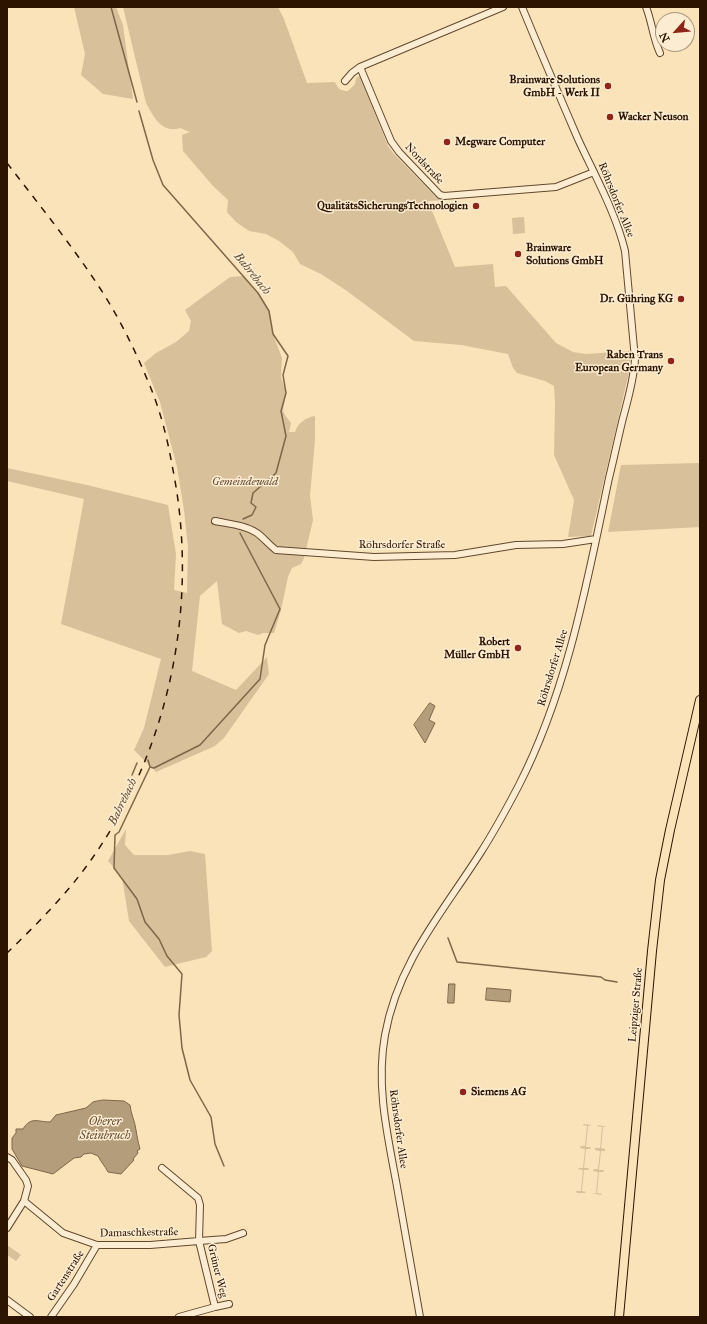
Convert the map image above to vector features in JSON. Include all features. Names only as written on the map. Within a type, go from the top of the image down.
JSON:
[{"type":"main road","name":"Leipziger Straße","points":[[619,1317],[660,880],[700,700]]},
{"type":"street","points":[[345,81],[360,67],[503,7]]},
{"type":"street","name":"Röhrsdorfer Allee","points":[[420,1317],[382,1105],[381,1065],[388,1020],[399,986],[412,958],[481,852],[501,818],[520,783],[546,726],[567,663],[634,371],[635,358],[625,251],[618,227],[522,7]]},
{"type":"street","points":[[646,7],[651,19],[655,42],[660,53]]},
{"type":"street","name":"Nordstraße","points":[[360,67],[391,141],[399,152],[440,195],[444,196],[556,187],[594,172]]},
{"type":"street","name":"Röhrsdorfer Straße","points":[[215,521],[244,527],[258,534],[268,545],[276,550],[374,557],[455,555],[516,545],[563,544],[596,540]]},
{"type":"street","points":[[7,1157],[12,1160],[26,1180],[28,1186],[24,1201],[7,1228]]},
{"type":"street","name":"Grüner Weg","points":[[162,1168],[198,1198],[200,1205],[199,1241],[215,1306]]},
{"type":"street","name":"Damaschkestraße","points":[[24,1201],[63,1233],[97,1245],[150,1245],[226,1239],[243,1234]]},
{"type":"street","name":"Gartenstraße","points":[[51,1317],[74,1284],[97,1245]]},
{"type":"street","points":[[7,1300],[30,1317]]},
{"type":"street","name":"Grüner Weg","points":[[179,1317],[215,1306],[229,1304]]},
{"type":"green space","points":[[74,7],[116,7],[123,25],[133,99],[103,94],[81,75],[85,54]]},
{"type":"green space","points":[[123,7],[278,7],[284,19],[307,83],[335,82],[340,89],[343,91],[348,91],[355,84],[356,78],[360,76],[388,146],[435,196],[444,200],[428,201],[455,267],[493,264],[495,287],[506,286],[556,343],[573,352],[586,354],[630,351],[630,368],[591,536],[568,537],[574,500],[554,455],[554,386],[545,381],[517,373],[513,368],[508,354],[461,345],[414,341],[347,291],[321,274],[300,264],[293,252],[279,241],[266,234],[249,231],[236,222],[227,212],[228,200],[213,186],[183,151],[182,135],[190,132],[180,128],[174,129],[163,126],[155,118],[146,103]]},
{"type":"green space","points":[[524,217],[525,233],[513,234],[512,218]]},
{"type":"green space","name":"Gemeindewald","points":[[244,276],[258,293],[269,311],[273,334],[282,358],[281,377],[286,392],[283,411],[291,423],[289,432],[295,432],[303,421],[315,416],[315,440],[310,496],[313,520],[304,558],[301,564],[292,568],[288,577],[281,610],[274,633],[263,633],[258,635],[246,631],[239,633],[222,624],[217,581],[200,596],[192,671],[236,690],[267,657],[269,674],[224,738],[215,746],[156,772],[134,750],[144,728],[161,659],[61,624],[84,499],[7,481],[7,468],[87,485],[168,505],[176,554],[174,590],[187,593],[188,547],[177,467],[160,402],[144,363],[156,353],[176,342],[189,331],[191,321],[185,310],[230,277]]},
{"type":"green space","points":[[700,463],[700,527],[608,532],[621,465]]},
{"type":"green space","points":[[126,829],[125,845],[134,855],[168,855],[190,851],[205,854],[212,951],[206,957],[165,967],[129,921],[122,877],[108,861]]},
{"type":"green space","points":[[583,1124],[592,1125],[588,1126],[586,1147],[591,1147],[590,1149],[586,1149],[584,1168],[589,1168],[588,1170],[584,1170],[582,1191],[586,1192],[577,1193],[576,1191],[581,1191],[583,1170],[578,1169],[583,1168],[585,1149],[580,1148],[581,1146],[585,1146],[587,1126]]},
{"type":"green space","points":[[597,1126],[607,1127],[603,1127],[601,1148],[605,1149],[605,1151],[601,1151],[599,1170],[604,1170],[603,1172],[599,1172],[597,1193],[602,1194],[601,1195],[592,1193],[596,1193],[598,1172],[593,1171],[594,1169],[598,1169],[600,1151],[595,1150],[595,1148],[600,1148],[602,1127]]},
{"type":"green space","points":[[7,1245],[21,1255],[16,1261],[7,1255]]},
{"type":"water","points":[[430,703],[435,706],[429,720],[435,723],[425,743],[414,725]]},
{"type":"water","points":[[449,984],[455,984],[454,1003],[448,1003]]},
{"type":"water","points":[[487,988],[511,990],[510,1002],[486,1000]]},
{"type":"water","name":"Oberer Steinbruch","points":[[103,1100],[124,1101],[130,1105],[135,1124],[140,1149],[137,1151],[138,1153],[133,1159],[134,1160],[121,1174],[108,1172],[98,1156],[91,1153],[74,1158],[53,1174],[22,1166],[12,1149],[12,1138],[16,1133],[16,1129],[23,1129],[29,1122],[32,1121],[50,1122],[56,1115],[86,1108],[93,1102]]},
{"type":"waterway","name":"Bahrebach","points":[[111,7],[137,102]]},
{"type":"waterway","name":"Bahrebach","points":[[139,111],[153,160],[163,185],[258,293],[269,311],[273,334],[288,356],[283,375],[286,393],[281,411],[286,436],[276,473],[253,493],[251,503],[256,507],[252,515],[243,519]]},
{"type":"waterway","name":"Bahrebach","points":[[224,1166],[215,1144],[211,1117],[190,1080],[182,1048],[179,1015],[182,974],[167,956],[159,939],[145,922],[137,899],[114,868],[115,835],[119,832],[150,767],[154,768],[200,745],[260,679],[265,645],[280,609],[240,533]]},
{"type":"waterway","name":"Bahrebach","points":[[148,760],[150,767]]},
{"type":"waterway","points":[[132,775],[137,763]]},
{"type":"waterway","points":[[448,938],[457,962],[601,977],[605,980],[617,982]]},
{"type":"railway","points":[[7,163],[94,279],[128,336],[142,368],[159,410],[170,454],[180,516],[182,568],[180,620],[172,671],[159,721],[141,770],[119,816],[82,873],[62,897],[7,953]]},
{"type":"place","name":"Brainware Solutions GmbH - Werk II","points":[[608,86]]},
{"type":"place","name":"Wacker Neuson","points":[[610,117]]},
{"type":"place","name":"Megware Computer","points":[[447,142]]},
{"type":"place","name":"QualitätsSicherungsTechnologien","points":[[476,206]]},
{"type":"place","name":"Brainware Solutions GmbH","points":[[518,254]]},
{"type":"place","name":"Dr. Gühring KG","points":[[681,299]]},
{"type":"place","name":"Raben Trans European Germany","points":[[671,361]]},
{"type":"place","name":"Robert Müller GmbH","points":[[518,648]]},
{"type":"place","name":"Siemens AG","points":[[463,1092]]}]
